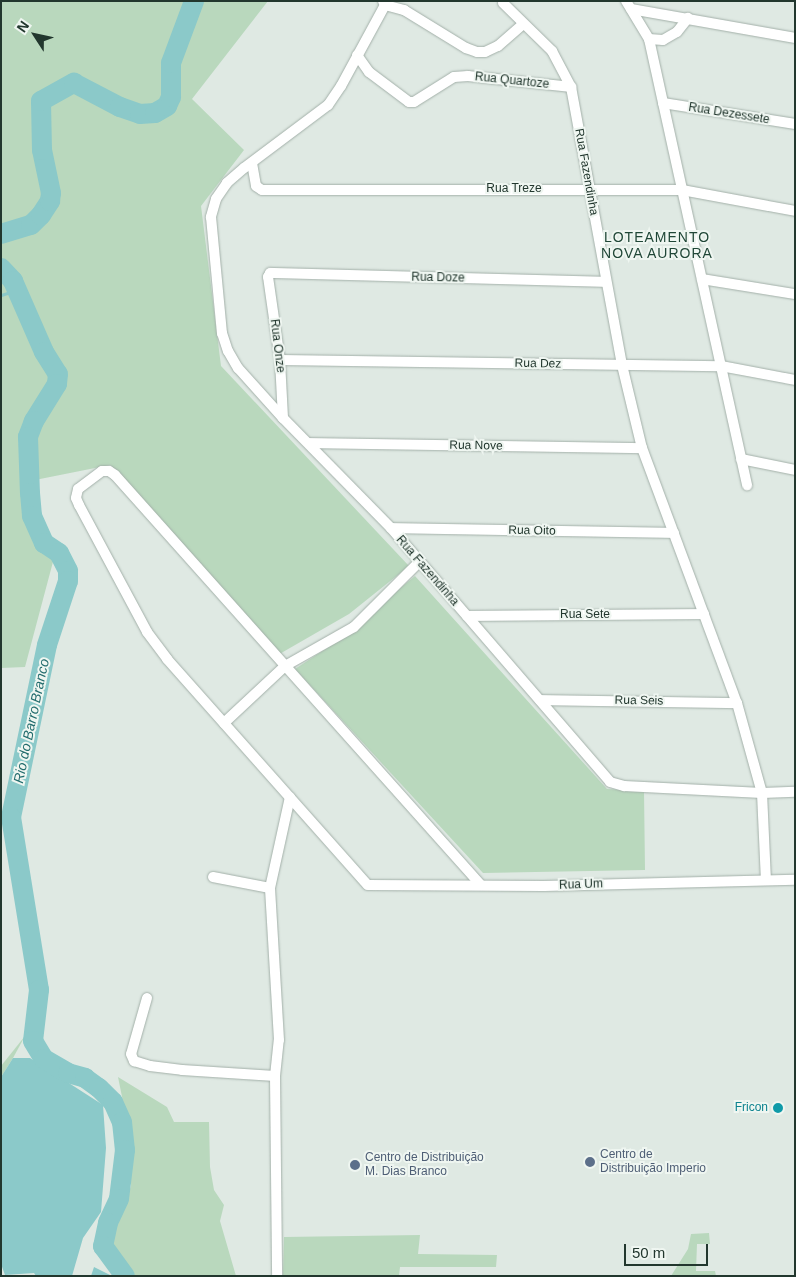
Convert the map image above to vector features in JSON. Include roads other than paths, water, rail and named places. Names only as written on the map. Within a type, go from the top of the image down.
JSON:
[{"type":"street","points":[[387,4],[405,1]]},
{"type":"street","name":"Rua Fazendinha","points":[[503,2],[552,51],[572,87],[622,365],[642,448],[737,703],[762,793],[766,880]]},
{"type":"street","points":[[387,4],[466,48],[477,52],[486,52],[498,46],[523,24]]},
{"type":"street","points":[[252,162],[328,105],[387,4]]},
{"type":"street","points":[[628,5],[795,38]]},
{"type":"street","points":[[628,5],[649,40],[747,485]]},
{"type":"street","points":[[649,40],[663,40],[677,32],[688,18]]},
{"type":"street","name":"Rua Quartoze","points":[[357,55],[369,72],[409,102],[414,102],[454,77],[468,76],[572,87]]},
{"type":"street","name":"Rua Dezessete","points":[[663,103],[795,124]]},
{"type":"street","name":"Rua Fazendinha","points":[[252,162],[227,183],[216,199],[211,218],[222,333],[228,351],[238,368],[283,418],[391,528],[540,700],[590,762],[610,782],[624,786],[762,793],[795,792]]},
{"type":"street","name":"Rua Treze","points":[[252,162],[256,186],[262,190],[682,190],[795,211]]},
{"type":"street","name":"Rua Doze","points":[[270,274],[606,282]]},
{"type":"street","name":"Rua Onze","points":[[270,274],[268,277],[280,360],[283,418]]},
{"type":"street","points":[[702,280],[795,294]]},
{"type":"street","name":"Rua Dez","points":[[280,360],[721,366],[795,380]]},
{"type":"street","name":"Rua Nove","points":[[310,444],[642,448]]},
{"type":"street","points":[[741,459],[795,470]]},
{"type":"street","points":[[277,1276],[275,1076],[279,1040],[270,888],[290,797],[167,659],[147,632],[76,498],[78,489],[86,481],[102,471],[110,471],[115,475],[480,884]]},
{"type":"street","name":"Rua Oito","points":[[391,528],[674,533]]},
{"type":"street","points":[[224,723],[285,666],[354,627],[420,562]]},
{"type":"street","name":"Rua Sete","points":[[467,616],[704,614]]},
{"type":"street","name":"Rua Seis","points":[[540,700],[737,703]]},
{"type":"street","name":"Rua Um","points":[[290,797],[368,885],[480,884],[544,886],[795,880]]},
{"type":"street","points":[[213,877],[270,888]]},
{"type":"street","points":[[147,998],[131,1054],[134,1061],[141,1065],[182,1070],[275,1076]]},
{"type":"water","points":[[13,1058],[30,1058],[103,1105],[106,1148],[101,1212],[83,1238],[72,1276],[36,1276],[34,1273],[5,1275],[1,1264],[1,1077]]},
{"type":"water","points":[[94,1267],[112,1276],[91,1276]]},
{"type":"waterway","name":"Rio do Barro Branco","points":[[1,234],[31,225],[41,215],[50,201],[51,193],[42,150],[41,101],[74,83],[120,107],[140,114],[155,113],[167,106],[171,97],[171,63],[194,1]]},
{"type":"waterway","name":"Rio do Barro Branco","points":[[1,268],[13,281],[44,352],[58,374],[57,384],[34,421],[28,437],[30,493],[32,516],[44,543],[59,553],[68,571],[68,581],[47,645],[11,817],[39,990],[33,1041],[44,1059],[68,1073],[85,1078],[99,1088],[113,1102],[122,1122],[125,1150],[119,1199],[108,1223],[103,1246],[125,1276]]},
{"type":"waterway","points":[[1,295],[16,290]]},
{"type":"place","name":"Fricon","points":[[778,1108]]},
{"type":"place","name":"Centro de Distribuição Imperio","points":[[590,1162]]},
{"type":"place","name":"Centro de Distribuição M. Dias Branco","points":[[355,1165]]},
{"type":"district","name":"LOTEAMENTO NOVA AURORA","points":[[657,246]]}]
